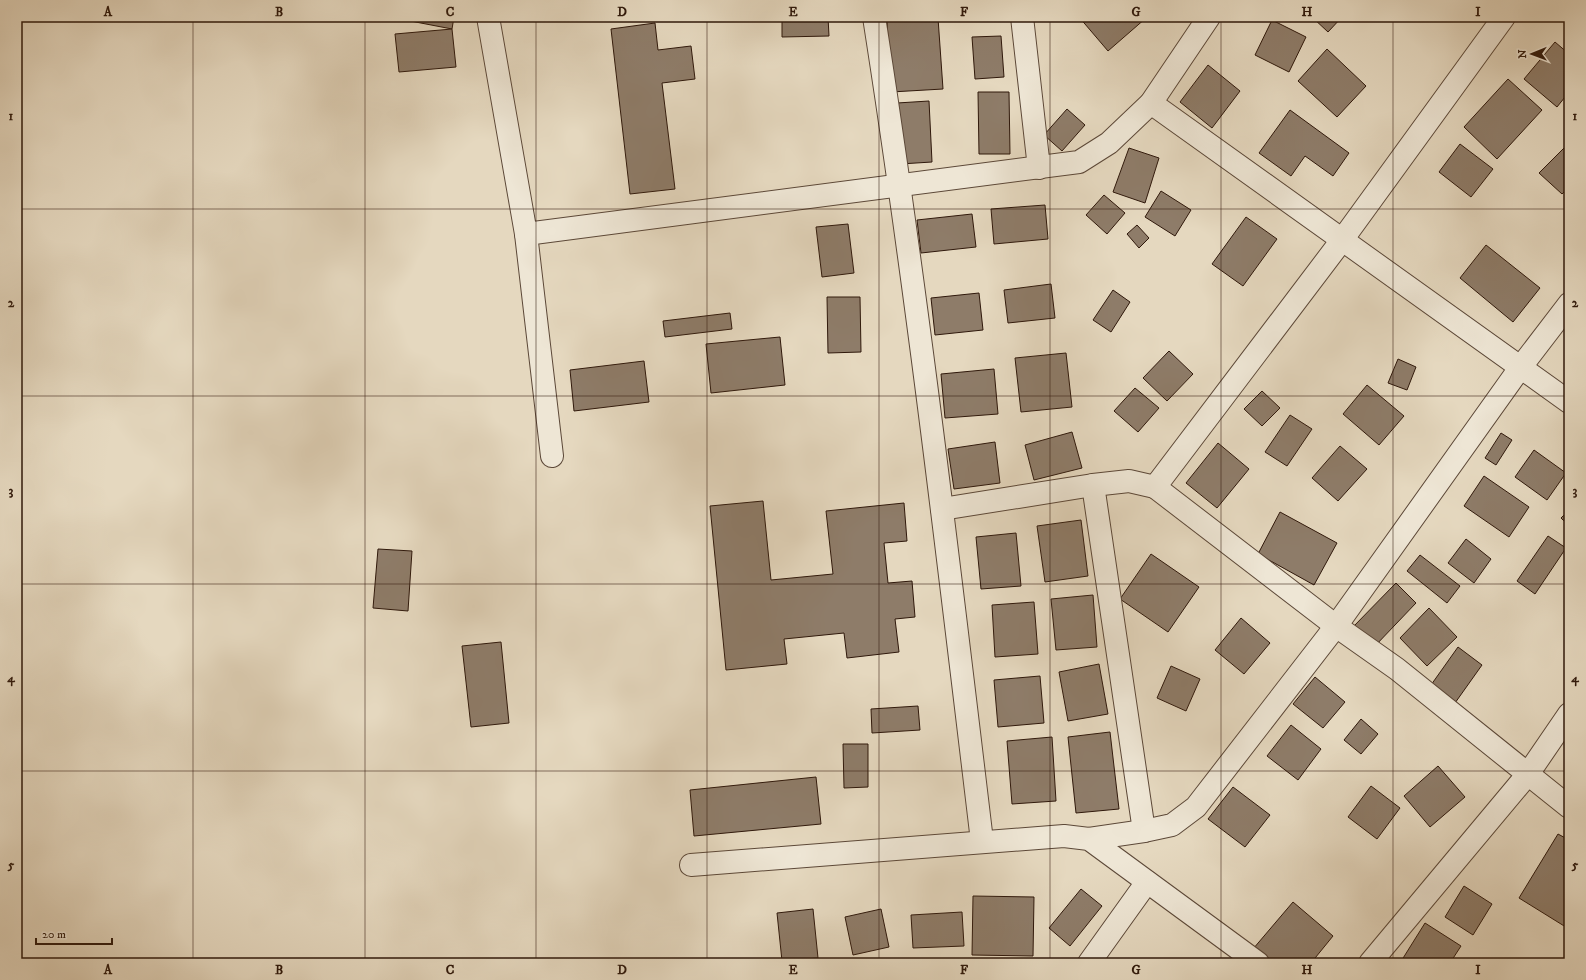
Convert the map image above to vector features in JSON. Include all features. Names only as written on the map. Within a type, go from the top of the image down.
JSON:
[{"type":"street","points":[[488,17],[526,234],[552,456]]},
{"type":"street","points":[[874,17],[900,184],[942,509],[982,841]]},
{"type":"street","points":[[526,234],[900,184],[1079,162],[1109,143],[1151,102],[1209,17]]},
{"type":"street","points":[[1155,487],[1342,240],[1504,17]]},
{"type":"street","points":[[1022,18],[1039,168]]},
{"type":"street","points":[[1151,102],[1569,402]]},
{"type":"street","points":[[691,865],[982,841],[1064,836],[1089,840],[1172,825],[1196,807],[1336,626],[1520,368],[1569,304]]},
{"type":"street","points":[[942,509],[1093,485],[1129,481],[1155,487],[1336,626],[1397,669],[1569,807]]},
{"type":"street","points":[[1093,485],[1144,831]]},
{"type":"street","points":[[1370,963],[1528,774],[1569,714]]},
{"type":"street","points":[[1089,840],[1258,963]]},
{"type":"street","points":[[1089,963],[1147,882]]},
{"type":"building","points":[[400,17],[454,17],[452,29],[400,19]]},
{"type":"building","points":[[782,17],[828,17],[829,36],[782,37]]},
{"type":"building","points":[[1079,17],[1144,17],[1146,18],[1108,51]]},
{"type":"building","points":[[1312,17],[1342,17],[1328,32]]},
{"type":"building","points":[[938,18],[943,89],[891,92],[887,21]]},
{"type":"building","points":[[1272,20],[1306,37],[1289,72],[1255,55]]},
{"type":"building","points":[[655,23],[658,50],[691,46],[695,79],[662,83],[675,189],[630,194],[611,29]]},
{"type":"building","points":[[452,29],[456,67],[399,72],[395,34]]},
{"type":"building","points":[[1001,36],[1004,77],[975,79],[972,37]]},
{"type":"building","points":[[1555,42],[1569,54],[1569,92],[1557,107],[1524,79]]},
{"type":"building","points":[[1327,49],[1366,86],[1337,117],[1298,81]]},
{"type":"building","points":[[1208,65],[1240,91],[1212,128],[1180,102]]},
{"type":"building","points":[[1508,79],[1542,110],[1497,159],[1464,127]]},
{"type":"building","points":[[978,92],[1009,92],[1010,154],[979,154]]},
{"type":"building","points":[[929,101],[932,162],[900,164],[897,103]]},
{"type":"building","points":[[1067,109],[1085,125],[1062,151],[1044,135]]},
{"type":"building","points":[[1290,110],[1349,153],[1333,176],[1305,156],[1291,176],[1259,153]]},
{"type":"building","points":[[1569,143],[1569,187],[1562,194],[1539,173]]},
{"type":"building","points":[[1460,144],[1493,169],[1471,197],[1439,172]]},
{"type":"building","points":[[1129,148],[1159,158],[1145,203],[1113,192]]},
{"type":"building","points":[[1161,191],[1191,210],[1175,236],[1145,217]]},
{"type":"building","points":[[1104,195],[1125,213],[1107,234],[1086,215]]},
{"type":"building","points":[[1045,205],[1048,239],[994,244],[991,209]]},
{"type":"building","points":[[972,214],[976,247],[921,253],[917,220]]},
{"type":"building","points":[[1246,217],[1277,239],[1243,286],[1212,264]]},
{"type":"building","points":[[848,224],[854,273],[822,277],[816,227]]},
{"type":"building","points":[[1137,225],[1149,238],[1139,248],[1127,234]]},
{"type":"building","points":[[1486,245],[1540,288],[1513,322],[1460,278]]},
{"type":"building","points":[[1051,284],[1055,318],[1008,323],[1004,290]]},
{"type":"building","points":[[1113,290],[1130,302],[1111,332],[1093,320]]},
{"type":"building","points":[[979,293],[983,330],[935,335],[931,298]]},
{"type":"building","points":[[827,297],[860,297],[861,352],[828,353]]},
{"type":"building","points":[[730,313],[732,329],[665,337],[663,321]]},
{"type":"building","points":[[780,337],[785,385],[711,393],[706,344]]},
{"type":"building","points":[[1169,351],[1193,374],[1167,401],[1143,378]]},
{"type":"building","points":[[1066,353],[1072,407],[1021,412],[1015,358]]},
{"type":"building","points":[[1398,359],[1416,367],[1407,390],[1388,383]]},
{"type":"building","points":[[644,361],[649,402],[574,411],[570,370]]},
{"type":"building","points":[[994,369],[998,414],[945,418],[941,374]]},
{"type":"building","points":[[1367,385],[1404,416],[1379,445],[1343,414]]},
{"type":"building","points":[[1135,388],[1159,408],[1138,432],[1114,411]]},
{"type":"building","points":[[1262,391],[1280,408],[1262,426],[1244,409]]},
{"type":"building","points":[[1290,415],[1312,429],[1287,466],[1265,452]]},
{"type":"building","points":[[1072,432],[1082,468],[1034,480],[1025,445]]},
{"type":"building","points":[[1501,433],[1512,440],[1496,465],[1485,458]]},
{"type":"building","points":[[995,442],[1000,483],[954,489],[948,449]]},
{"type":"building","points":[[1218,443],[1249,469],[1217,508],[1186,483]]},
{"type":"building","points":[[1340,446],[1367,469],[1338,501],[1312,478]]},
{"type":"building","points":[[1534,450],[1566,473],[1547,500],[1515,477]]},
{"type":"building","points":[[1484,476],[1529,507],[1509,537],[1464,506]]},
{"type":"building","points":[[763,501],[771,580],[833,574],[826,511],[904,503],[907,541],[884,543],[888,583],[912,581],[915,617],[895,619],[899,652],[847,658],[844,633],[784,639],[787,664],[726,670],[710,506]]},
{"type":"building","points":[[1569,510],[1569,526],[1561,518]]},
{"type":"building","points":[[1280,512],[1337,543],[1314,585],[1258,554]]},
{"type":"building","points":[[1081,520],[1088,576],[1045,582],[1037,526]]},
{"type":"building","points":[[1016,533],[1021,586],[981,589],[976,537]]},
{"type":"building","points":[[1548,536],[1566,548],[1535,594],[1517,581]]},
{"type":"building","points":[[1466,539],[1491,559],[1474,583],[1448,563]]},
{"type":"building","points":[[378,549],[412,551],[408,611],[373,608]]},
{"type":"building","points":[[1151,554],[1199,587],[1168,632],[1120,599]]},
{"type":"building","points":[[1420,555],[1460,586],[1447,603],[1407,571]]},
{"type":"building","points":[[1396,583],[1416,603],[1374,647],[1353,627]]},
{"type":"building","points":[[1093,595],[1097,647],[1056,650],[1051,599]]},
{"type":"building","points":[[1034,602],[1038,654],[995,657],[992,605]]},
{"type":"building","points":[[1429,608],[1457,637],[1427,666],[1400,638]]},
{"type":"building","points":[[1241,618],[1270,643],[1244,674],[1215,650]]},
{"type":"building","points":[[501,642],[509,723],[471,727],[462,646]]},
{"type":"building","points":[[1458,647],[1482,665],[1455,703],[1431,685]]},
{"type":"building","points":[[1099,664],[1108,714],[1068,721],[1059,672]]},
{"type":"building","points":[[1171,666],[1200,679],[1186,711],[1157,698]]},
{"type":"building","points":[[1040,676],[1044,723],[998,727],[994,680]]},
{"type":"building","points":[[1315,677],[1345,702],[1323,728],[1293,704]]},
{"type":"building","points":[[918,706],[920,730],[872,733],[871,709]]},
{"type":"building","points":[[1361,719],[1378,734],[1361,754],[1344,740]]},
{"type":"building","points":[[1291,725],[1321,749],[1298,780],[1267,756]]},
{"type":"building","points":[[1110,732],[1119,809],[1076,813],[1068,737]]},
{"type":"building","points":[[1052,737],[1056,801],[1012,804],[1007,741]]},
{"type":"building","points":[[843,744],[868,744],[868,787],[844,788]]},
{"type":"building","points":[[1438,766],[1465,797],[1430,827],[1404,796]]},
{"type":"building","points":[[816,777],[821,824],[694,836],[690,790]]},
{"type":"building","points":[[1371,786],[1400,808],[1377,839],[1348,817]]},
{"type":"building","points":[[1233,787],[1270,815],[1245,847],[1208,819]]},
{"type":"building","points":[[1558,834],[1569,840],[1569,929],[1519,898]]},
{"type":"building","points":[[1464,886],[1492,904],[1473,935],[1445,917]]},
{"type":"building","points":[[1081,889],[1102,906],[1070,946],[1049,928]]},
{"type":"building","points":[[973,896],[1034,897],[1033,956],[972,955]]},
{"type":"building","points":[[1293,902],[1333,936],[1311,963],[1270,963],[1253,949]]},
{"type":"building","points":[[813,909],[818,958],[782,961],[777,913]]},
{"type":"building","points":[[881,909],[889,947],[853,955],[845,917]]},
{"type":"building","points":[[962,912],[964,946],[913,948],[911,915]]},
{"type":"building","points":[[1425,923],[1461,946],[1450,963],[1400,963]]}]
